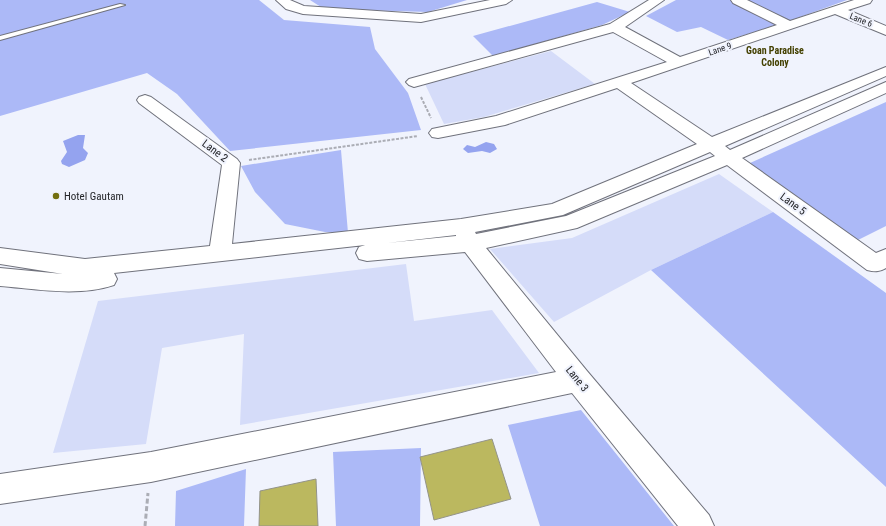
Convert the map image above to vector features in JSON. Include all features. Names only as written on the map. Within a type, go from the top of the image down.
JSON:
[{"type":"street","points":[[282,0],[290,6],[303,10],[421,18],[442,15],[506,0]]},
{"type":"street","points":[[414,82],[615,27],[658,0]]},
{"type":"street","points":[[737,0],[789,26]]},
{"type":"street","name":"Lane 9","points":[[438,133],[498,121],[620,83],[866,0]]},
{"type":"street","name":"Lane 6","points":[[836,10],[886,30]]},
{"type":"street","points":[[615,27],[680,63]]},
{"type":"street","points":[[0,256],[85,268],[220,254],[466,235],[556,210],[886,70]]},
{"type":"street","points":[[620,83],[711,145]]},
{"type":"street","points":[[0,277],[67,283],[570,223],[728,157],[886,87]]},
{"type":"street","name":"Lane 2","points":[[145,100],[231,163],[220,254]]},
{"type":"street","name":"Lane 5","points":[[711,145],[881,261]]},
{"type":"street","name":"Lane 3","points":[[466,235],[578,380],[698,526]]},
{"type":"street","points":[[0,489],[151,467],[578,380]]},
{"type":"lane","points":[[0,38],[122,5]]},
{"type":"path","points":[[231,163],[312,150],[438,133],[414,82]]},
{"type":"path","points":[[145,526],[151,467]]},
{"type":"shaded area","points":[[0,0],[259,0],[284,20],[370,27],[375,49],[408,93],[421,130],[230,151],[177,94],[147,73],[0,116]]},
{"type":"shaded area","points":[[310,0],[467,0],[428,12],[324,9]]},
{"type":"shaded area","points":[[676,0],[731,0],[780,24],[728,40],[701,27],[677,32],[646,16]]},
{"type":"shaded area","points":[[746,0],[847,0],[789,21]]},
{"type":"shaded area","points":[[597,2],[630,12],[602,25],[493,56],[473,36]]},
{"type":"shaded area","points":[[551,51],[595,84],[484,117],[444,124],[425,84]]},
{"type":"shaded area","points":[[886,102],[886,226],[858,240],[750,163]]},
{"type":"shaded area","points":[[78,135],[85,135],[83,148],[88,153],[85,160],[69,167],[62,164],[61,161],[67,152],[63,141]]},
{"type":"shaded area","points":[[486,142],[494,144],[497,149],[490,153],[482,151],[468,153],[463,149],[467,145],[475,147]]},
{"type":"shaded area","points":[[341,150],[348,233],[325,232],[285,224],[255,192],[241,166]]},
{"type":"shaded area","points":[[719,174],[773,212],[651,270],[554,322],[490,249],[572,238]]},
{"type":"shaded area","points":[[773,212],[886,293],[886,487],[651,270]]},
{"type":"shaded area","points":[[406,264],[414,321],[492,310],[539,373],[240,425],[244,334],[162,348],[146,444],[53,453],[98,301]]},
{"type":"shaded area","points":[[581,410],[674,526],[540,526],[508,425]]},
{"type":"shaded area","points":[[421,448],[420,526],[336,526],[333,452]]},
{"type":"shaded area","points":[[246,469],[244,526],[175,526],[176,491]]},
{"type":"building","points":[[492,439],[511,499],[434,520],[420,457]]},
{"type":"building","points":[[316,479],[318,526],[259,526],[260,491]]},
{"type":"place","name":"Hotel Gautam","points":[[56,196]]},
{"type":"district","name":"Goan Paradise Colony","points":[[775,56]]}]
